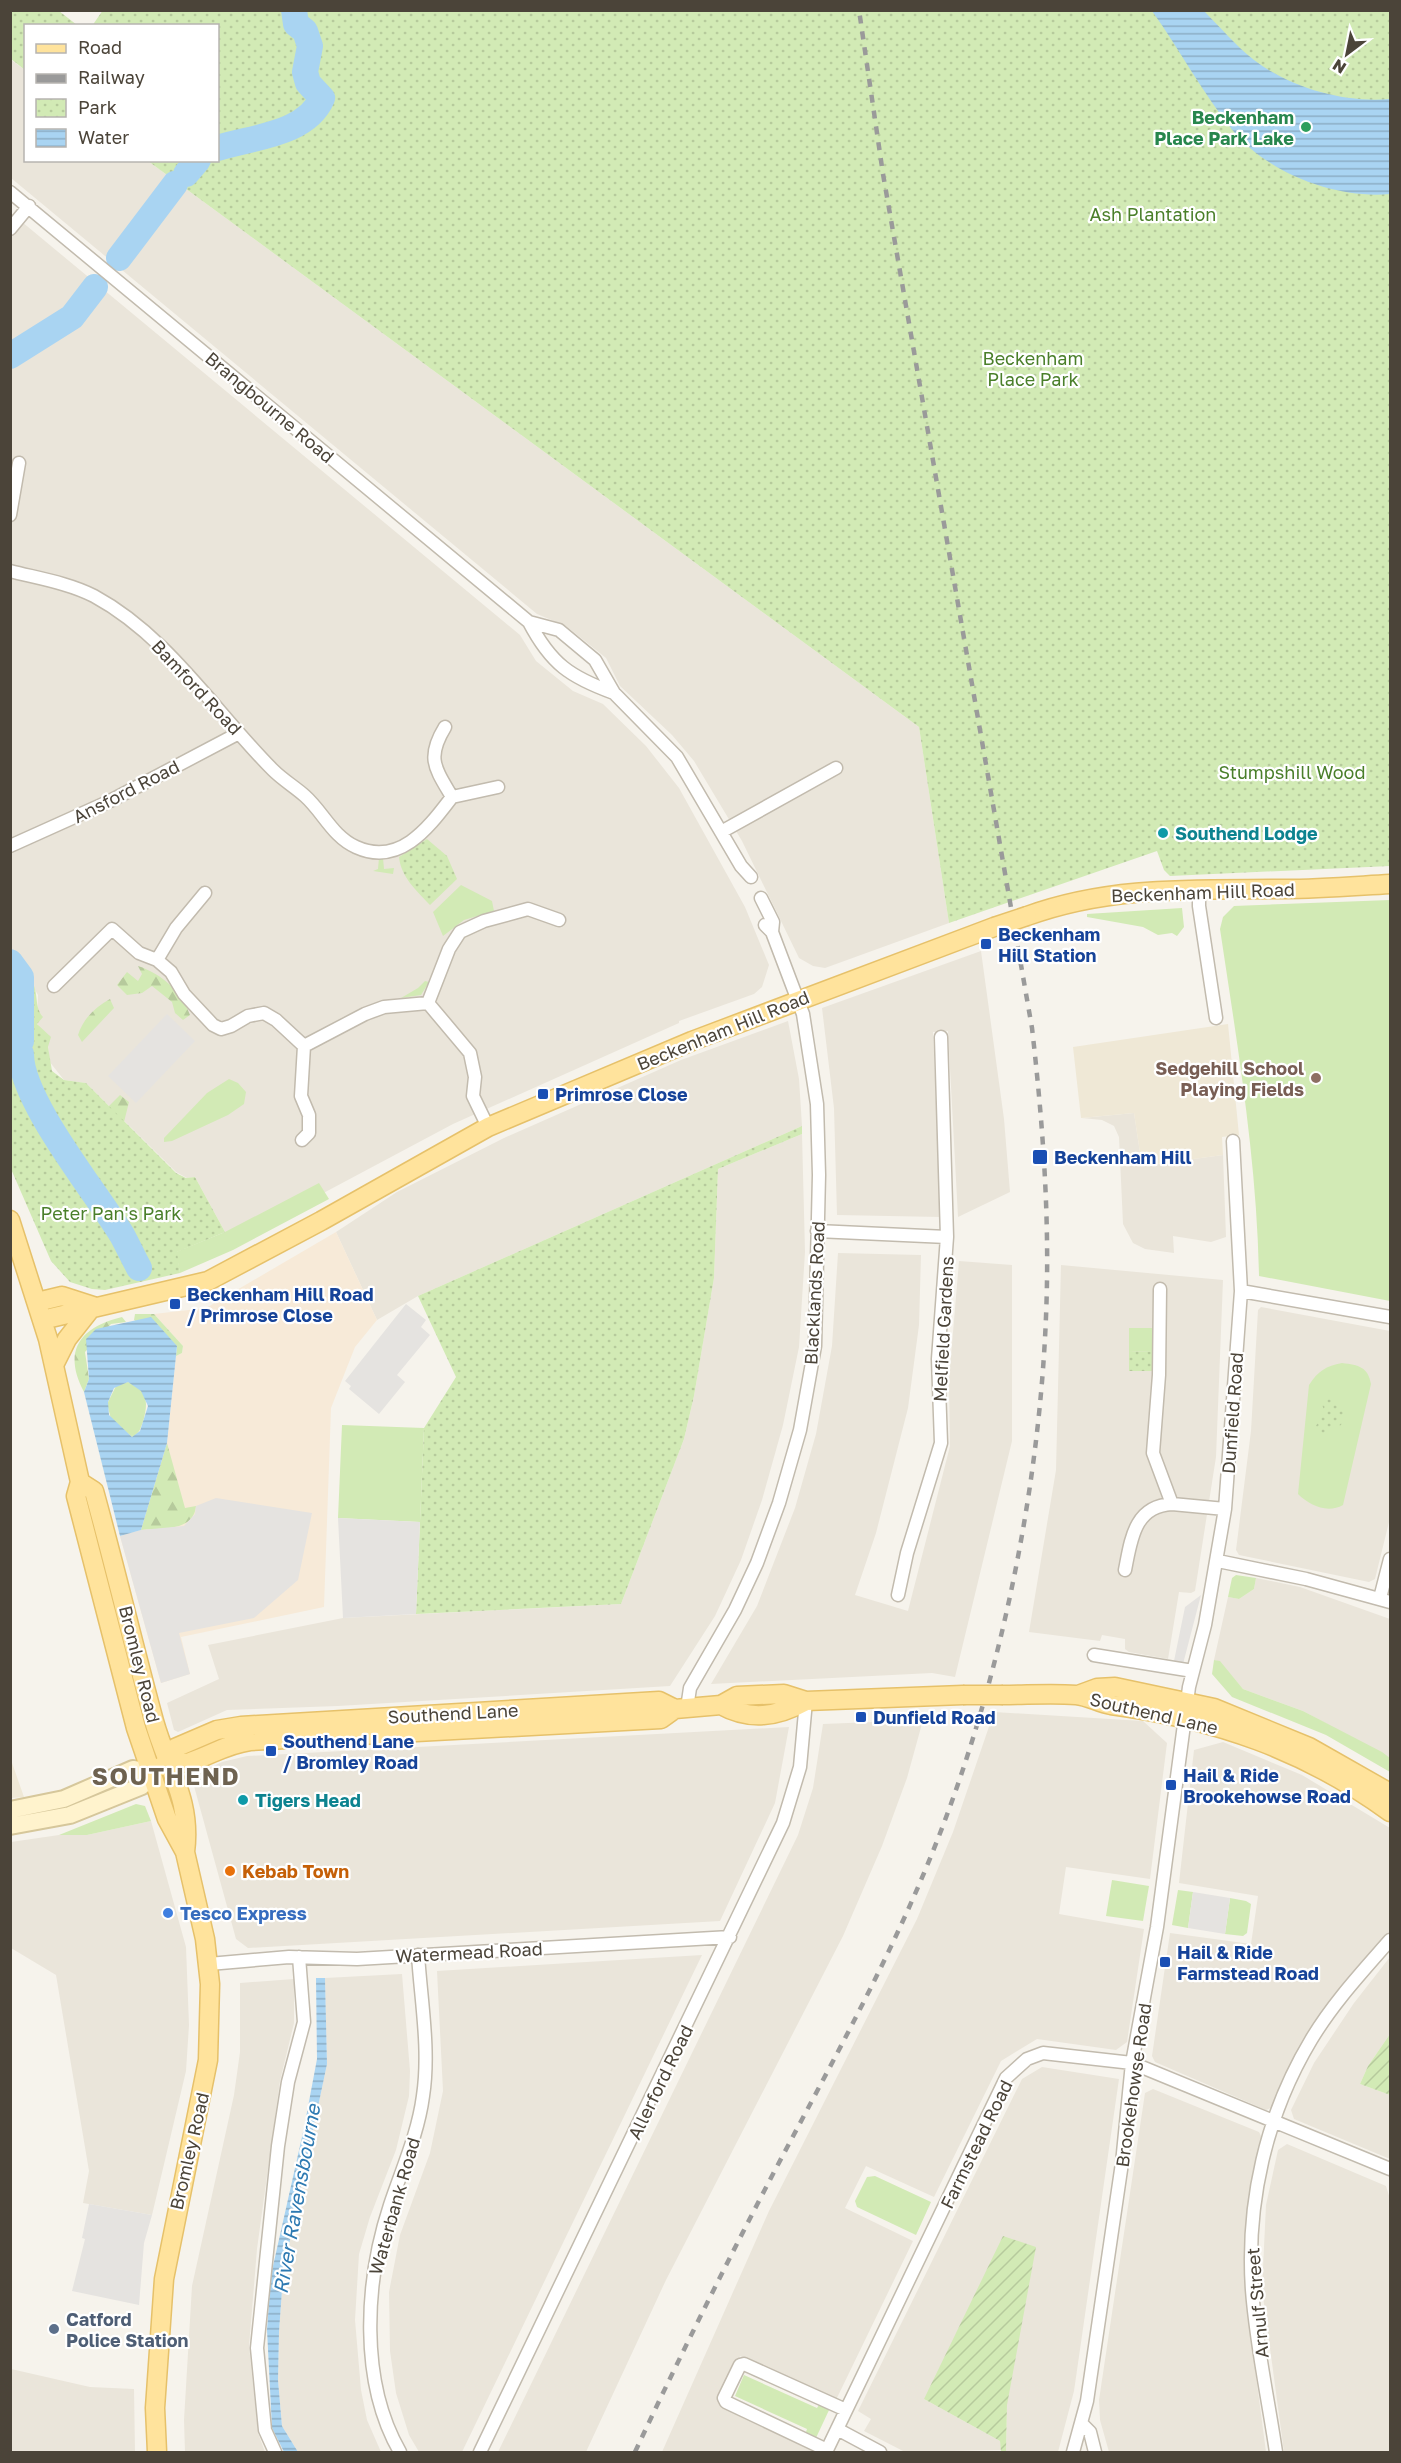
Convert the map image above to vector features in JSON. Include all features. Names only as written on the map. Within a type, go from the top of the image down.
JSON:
[{"type":"main road","name":"Beckenham Hill Road","points":[[40,1311],[62,1296],[93,1306],[169,1292],[208,1281],[488,1128],[692,1041],[797,1000],[1065,903],[1098,897],[1199,890],[1390,884]]},
{"type":"main road","name":"Bromley Road","points":[[10,1220],[40,1311],[54,1365],[80,1482],[76,1496],[136,1728],[167,1819],[185,1852],[209,1964],[212,2008],[208,2060],[164,2279],[155,2408],[157,2452]]},
{"type":"main road","points":[[54,1365],[67,1339],[93,1306]]},
{"type":"main road","name":"Bromley Road","points":[[80,1482],[94,1491],[154,1721],[170,1761],[188,1827],[185,1852]]},
{"type":"main road","name":"Southend Lane","points":[[151,1772],[170,1761],[188,1763],[232,1743],[272,1732],[483,1720],[661,1719],[681,1708],[721,1705],[737,1696],[784,1694],[806,1701],[963,1695],[1078,1695],[1096,1702],[1186,1708],[1279,1733],[1328,1757],[1390,1793]]},
{"type":"main road","name":"Southend Lane","points":[[1186,1708],[1310,1764],[1390,1812]]},
{"type":"street","name":"Brangbourne Road","points":[[10,192],[529,622],[544,650],[579,680],[614,693]]},
{"type":"street","points":[[10,229],[29,206]]},
{"type":"street","points":[[10,515],[19,463]]},
{"type":"street","name":"Bamford Road","points":[[10,571],[93,595],[159,644],[274,771],[321,811],[343,839],[356,848],[385,852],[411,843],[424,834],[452,797]]},
{"type":"street","name":"Brangbourne Road","points":[[529,622],[559,630],[595,660],[614,693],[677,757],[748,879]]},
{"type":"street","points":[[445,727],[434,744],[435,768],[452,797],[498,787]]},
{"type":"street","name":"Ansford Road","points":[[10,846],[110,801],[239,732]]},
{"type":"street","points":[[721,832],[836,768]]},
{"type":"street","points":[[1199,890],[1199,906],[1216,1018]]},
{"type":"street","points":[[157,960],[176,928],[205,893]]},
{"type":"street","points":[[761,898],[773,922],[768,928],[797,1000]]},
{"type":"street","points":[[428,1003],[449,949],[460,932],[484,921],[528,909],[559,920]]},
{"type":"street","points":[[54,986],[112,929],[139,953],[157,960],[171,972],[184,994],[213,1025],[221,1029],[248,1016],[264,1013],[276,1020],[304,1046]]},
{"type":"street","name":"Blacklands Road","points":[[681,1708],[735,1610],[757,1563],[779,1503],[800,1430],[814,1346],[819,1175],[817,1104],[803,1014],[797,1000]]},
{"type":"street","points":[[304,1046],[365,1014],[384,1007],[428,1003]]},
{"type":"street","points":[[428,1003],[470,1053],[476,1077],[473,1096],[488,1128]]},
{"type":"street","name":"Melfield Gardens","points":[[898,1594],[907,1553],[941,1443],[938,1359],[948,1237],[941,1037]]},
{"type":"street","points":[[302,1140],[309,1133],[309,1115],[301,1096],[304,1046]]},
{"type":"street","name":"Dunfield Road","points":[[1186,1708],[1218,1560],[1226,1509],[1241,1291],[1233,1142]]},
{"type":"street","name":"Melfield Gardens","points":[[817,1232],[948,1237]]},
{"type":"street","points":[[1160,1289],[1159,1375],[1153,1452],[1172,1504]]},
{"type":"street","points":[[1241,1291],[1390,1317]]},
{"type":"street","points":[[1125,1570],[1134,1526],[1158,1504],[1226,1509]]},
{"type":"street","points":[[1218,1560],[1306,1579],[1385,1600],[1390,1559]]},
{"type":"street","points":[[1094,1655],[1193,1671]]},
{"type":"street","name":"Allerford Road","points":[[480,2452],[783,1823],[800,1767],[806,1701]]},
{"type":"street","name":"Brookehowse Road","points":[[1073,2452],[1082,2424],[1122,2163],[1132,2063],[1157,1927],[1186,1708]]},
{"type":"street","points":[[10,1810],[64,1799],[133,1769],[151,1772],[142,1786],[79,1812],[10,1826]]},
{"type":"street","name":"Watermead Road","points":[[209,1964],[298,1957],[357,1959],[730,1937]]},
{"type":"street","name":"Arnulf Street","points":[[1276,2452],[1254,2314],[1251,2265],[1256,2194],[1274,2121],[1311,2040],[1352,1984],[1390,1940]]},
{"type":"street","name":"Waterbank Road","points":[[400,2452],[380,2409],[370,2331],[370,2308],[376,2258],[390,2205],[404,2170],[423,2096],[424,2055],[418,1955]]},
{"type":"street","points":[[275,2452],[265,2430],[257,2348],[278,2146],[288,2082],[304,2022],[298,1957]]},
{"type":"street","name":"Farmstead Road","points":[[826,2451],[1011,2071],[1027,2059],[1043,2053],[1132,2063],[1390,2169]]},
{"type":"street","points":[[826,2451],[726,2402],[724,2398],[740,2365],[744,2364],[846,2410]]},
{"type":"street","points":[[1082,2424],[1090,2432],[1095,2452]]},
{"type":"street","points":[[837,2429],[880,2452]]},
{"type":"shaded area","points":[[10,59],[24,69],[24,162],[149,162],[919,727],[949,923],[825,968],[813,966],[799,958],[742,841],[694,761],[672,735],[620,686],[606,658],[566,626],[537,614],[11,178]]},
{"type":"shaded area","points":[[10,212],[520,635],[536,661],[573,691],[603,704],[646,746],[679,788],[745,907],[769,965],[762,987],[754,994],[679,1021],[679,1023],[453,1124],[179,1270],[225,1232],[195,1177],[187,1178],[176,1172],[86,1083],[64,1080],[49,1061],[48,1043],[37,1023],[38,995],[26,974],[11,990]]},
{"type":"shaded area","points":[[981,951],[1004,1119],[1010,1192],[958,1217],[948,1031],[933,1032],[941,1217],[837,1215],[834,1108],[822,1008]]},
{"type":"shaded area","points":[[167,1014],[195,1041],[136,1103],[108,1076]]},
{"type":"shaded area","points":[[788,1021],[799,1079],[802,1126],[418,1296],[377,1320],[336,1232],[397,1192],[504,1138],[681,1060]]},
{"type":"shaded area","points":[[1228,1024],[1239,1135],[1222,1137],[1223,1155],[1142,1166],[1134,1113],[1081,1118],[1073,1047]]},
{"type":"shaded area","points":[[1134,1113],[1142,1166],[1223,1155],[1226,1237],[1211,1242],[1173,1236],[1174,1253],[1145,1249],[1133,1243],[1123,1224],[1119,1137],[1114,1126],[1102,1120],[1082,1118]]},
{"type":"shaded area","points":[[802,1134],[805,1252],[799,1347],[783,1425],[762,1500],[741,1560],[715,1616],[670,1686],[338,1706],[227,1710],[178,1732],[174,1730],[167,1703],[219,1679],[208,1645],[343,1618],[621,1604],[684,1439],[694,1396],[714,1278],[718,1169]]},
{"type":"shaded area","points":[[336,1232],[377,1320],[355,1347],[331,1408],[324,1607],[181,1637],[190,1674],[161,1683],[120,1536],[141,1530],[167,1443],[176,1356],[182,1353],[183,1346],[154,1314],[206,1308]]},
{"type":"shaded area","points":[[838,1253],[921,1255],[919,1325],[908,1408],[876,1533],[855,1595],[908,1611],[950,1446],[949,1380],[959,1261],[1012,1265],[1012,1441],[955,1677],[932,1673],[711,1684],[757,1606],[795,1508],[816,1434],[832,1346]]},
{"type":"shaded area","points":[[1061,1265],[1223,1280],[1216,1457],[1195,1591],[1179,1592],[1168,1659],[1129,1652],[1125,1649],[1125,1639],[1102,1635],[1100,1641],[1029,1632],[1056,1470]]},
{"type":"shaded area","points":[[406,1304],[426,1320],[421,1327],[430,1335],[397,1375],[405,1382],[379,1414],[349,1389],[351,1386],[345,1381]]},
{"type":"shaded area","points":[[1261,1307],[1390,1331],[1390,1518],[1375,1579],[1369,1582],[1239,1555],[1236,1550],[1251,1431],[1258,1310]]},
{"type":"shaded area","points":[[216,1498],[312,1513],[298,1580],[254,1618],[179,1633],[190,1674],[161,1683],[120,1536],[141,1530],[184,1526],[195,1514],[196,1506]]},
{"type":"shaded area","points":[[338,1518],[420,1522],[416,1614],[343,1618]]},
{"type":"shaded area","points":[[1256,1578],[1300,1587],[1390,1619],[1390,1758],[1303,1711],[1243,1689],[1220,1662],[1214,1660],[1228,1597],[1239,1599],[1254,1589]]},
{"type":"shaded area","points":[[1201,1595],[1183,1664],[1174,1661],[1185,1607]]},
{"type":"shaded area","points":[[994,1712],[1143,1721],[1167,1743],[1150,1879],[1066,1867],[1059,1914],[1144,1929],[1127,2042],[1116,2050],[1037,2039],[1001,2061],[934,2197],[866,2166],[845,2208],[913,2241],[835,2402],[740,2356],[718,2402],[813,2447],[810,2452],[662,2452],[769,2211],[917,1919],[953,1832]]},
{"type":"shaded area","points":[[923,1720],[907,1778],[882,1846],[843,1936],[666,2280],[586,2452],[498,2452],[798,1835],[813,1788],[823,1724]]},
{"type":"shaded area","points":[[789,1727],[775,1803],[720,1921],[248,1948],[236,1939],[194,1786],[197,1774],[222,1762],[247,1756]]},
{"type":"shaded area","points":[[1223,1742],[1302,1775],[1390,1828],[1390,1935],[1352,1979],[1276,2106],[1266,2110],[1155,2062],[1152,2056],[1170,1933],[1251,1944],[1258,1896],[1179,1883],[1194,1750]]},
{"type":"shaded area","points":[[11,1760],[24,1797],[11,1798]]},
{"type":"shaded area","points":[[151,1821],[186,1947],[189,2025],[186,2071],[152,2215],[83,2203],[89,2171],[56,1975],[11,1948],[11,1842],[59,1835],[87,1835]]},
{"type":"shaded area","points":[[1193,1892],[1230,1898],[1225,1934],[1188,1928]]},
{"type":"shaded area","points":[[702,1955],[462,2452],[419,2452],[409,2435],[396,2393],[390,2351],[389,2292],[400,2235],[430,2153],[443,2091],[437,1971]]},
{"type":"shaded area","points":[[1390,1957],[1390,2034],[1368,2066],[1360,2084],[1390,2095],[1390,2159],[1294,2119],[1291,2110],[1314,2063],[1354,2003]]},
{"type":"shaded area","points":[[402,1974],[410,2071],[409,2096],[396,2150],[370,2217],[359,2254],[355,2320],[361,2390],[367,2420],[381,2452],[298,2452],[282,2426],[278,2380],[279,2332],[283,2276],[327,2064],[325,1978]]},
{"type":"shaded area","points":[[294,1979],[294,2023],[280,2081],[257,2249],[249,2346],[258,2433],[265,2452],[185,2452],[184,2420],[192,2286],[234,2095],[240,2052],[240,1983]]},
{"type":"shaded area","points":[[1042,2067],[1119,2079],[1074,2391],[1058,2452],[1006,2452],[1007,2405],[924,2399],[1000,2441],[1002,2450],[905,2452],[864,2431],[871,2419],[858,2411],[1022,2079]]},
{"type":"shaded area","points":[[1153,2089],[1259,2132],[1264,2142],[1245,2253],[1246,2300],[1266,2452],[1109,2452],[1100,2420],[1099,2400],[1145,2093]]},
{"type":"shaded area","points":[[1287,2144],[1386,2186],[1390,2199],[1390,2452],[1284,2452],[1262,2289],[1266,2205],[1278,2150]]},
{"type":"shaded area","points":[[89,2204],[152,2215],[144,2243],[139,2305],[72,2291],[85,2239],[82,2238]]},
{"type":"shaded area","points":[[11,2369],[90,2387],[134,2389],[135,2452],[11,2452]]},
{"type":"green space","name":"Beckenham Place Park","points":[[103,10],[1390,11],[1390,866],[1170,876],[1164,870],[1157,851],[949,923],[919,727],[149,162],[219,162],[219,24],[93,24]]},
{"type":"green space","points":[[10,11],[59,11],[76,24],[24,24],[24,69],[11,59]]},
{"type":"green space","points":[[427,839],[447,856],[457,879],[430,905],[406,877],[399,857]]},
{"type":"green space","points":[[379,858],[383,858],[384,869],[394,868],[393,874],[373,871],[378,869]]},
{"type":"green space","points":[[461,885],[492,901],[494,911],[464,920],[443,936],[433,912]]},
{"type":"green space","name":"Sedgehill School Playing Fields","points":[[1390,900],[1390,1301],[1259,1276],[1250,1145],[1220,929],[1223,917],[1234,906]]},
{"type":"green space","points":[[1182,908],[1184,927],[1177,936],[1172,933],[1158,935],[1143,927],[1087,917],[1087,914]]},
{"type":"green space","points":[[138,966],[170,984],[190,1015],[183,1020],[175,1013],[172,1002],[152,986],[142,993],[127,995],[117,985],[127,972],[138,981],[142,974]]},
{"type":"green space","name":"Peter Pan's Park","points":[[26,974],[34,985],[38,1007],[43,1017],[37,1024],[51,1037],[48,1047],[52,1071],[64,1080],[86,1083],[176,1173],[186,1178],[195,1177],[225,1232],[177,1252],[180,1273],[105,1290],[92,1289],[70,1282],[51,1261],[11,1169],[11,990]]},
{"type":"green space","points":[[425,981],[429,982],[421,995],[401,998],[418,988]]},
{"type":"green space","points":[[110,999],[114,1008],[82,1042],[78,1035],[86,1019]]},
{"type":"green space","points":[[229,1079],[238,1083],[246,1092],[244,1104],[228,1115],[172,1141],[164,1142],[164,1138],[207,1093]]},
{"type":"green space","points":[[120,1095],[129,1102],[124,1122],[108,1107]]},
{"type":"green space","points":[[802,1126],[802,1134],[718,1169],[714,1278],[694,1396],[684,1439],[621,1604],[416,1614],[424,1428],[456,1377],[418,1296]]},
{"type":"green space","points":[[319,1183],[329,1199],[233,1250],[180,1273],[176,1252],[225,1232]]},
{"type":"green space","points":[[135,1314],[154,1314],[183,1346],[182,1353],[176,1356],[177,1346],[134,1320]]},
{"type":"green space","points":[[122,1317],[126,1322],[111,1324],[85,1352],[89,1379],[84,1392],[75,1364],[75,1353],[79,1343],[95,1327]]},
{"type":"green space","points":[[1129,1328],[1153,1328],[1152,1352],[1129,1351]]},
{"type":"green space","points":[[1129,1351],[1152,1352],[1152,1371],[1129,1371]]},
{"type":"green space","points":[[1342,1363],[1365,1370],[1371,1384],[1343,1505],[1331,1509],[1313,1505],[1298,1494],[1309,1385],[1323,1370]]},
{"type":"green space","points":[[128,1382],[140,1389],[146,1403],[143,1422],[137,1434],[132,1437],[111,1419],[107,1404],[116,1386]]},
{"type":"green space","points":[[1330,1397],[1345,1415],[1341,1425],[1322,1434],[1316,1426],[1324,1411],[1321,1400]]},
{"type":"green space","points":[[342,1425],[424,1428],[420,1522],[338,1518]]},
{"type":"green space","points":[[167,1443],[185,1508],[196,1506],[194,1514],[189,1520],[175,1527],[141,1530]]},
{"type":"green space","points":[[1236,1575],[1256,1578],[1254,1589],[1239,1599],[1228,1597],[1232,1578]]},
{"type":"green space","points":[[1214,1660],[1220,1661],[1243,1689],[1303,1711],[1382,1752],[1390,1758],[1390,1772],[1326,1735],[1232,1697],[1212,1674]]},
{"type":"green space","points":[[136,1804],[145,1806],[151,1821],[87,1835],[59,1835]]},
{"type":"green space","points":[[1112,1880],[1149,1886],[1143,1921],[1106,1916]]},
{"type":"green space","points":[[1178,1890],[1193,1892],[1188,1928],[1172,1925]]},
{"type":"green space","points":[[1230,1898],[1251,1904],[1247,1933],[1243,1936],[1225,1934]]},
{"type":"green space","points":[[1390,2034],[1390,2095],[1360,2084],[1368,2066]]},
{"type":"green space","points":[[875,2176],[931,2202],[916,2235],[857,2207],[855,2201],[867,2177]]},
{"type":"green space","points":[[1003,2236],[1036,2247],[1007,2405],[1006,2452],[1001,2452],[1000,2441],[924,2399]]},
{"type":"green space","points":[[744,2375],[817,2408],[820,2403],[830,2408],[815,2440],[805,2435],[807,2429],[735,2396]]},
{"type":"water","name":"Beckenham Place Park Lake","points":[[1152,11],[1204,11],[1234,43],[1254,60],[1301,86],[1355,99],[1390,99],[1390,194],[1348,192],[1305,181],[1266,160],[1249,147],[1234,132],[1212,103]]},
{"type":"water","points":[[151,1317],[177,1346],[167,1443],[141,1530],[120,1536],[84,1392],[89,1379],[86,1339],[96,1329]],"holes":[[[128,1382],[141,1391],[148,1406],[140,1431],[132,1437],[109,1415],[108,1402],[114,1388]]]},
{"type":"water","points":[[316,1978],[325,1978],[327,2064],[283,2276],[278,2380],[282,2426],[298,2452],[284,2452],[272,2428],[267,2330],[271,2275],[317,2059]]},
{"type":"waterway","name":"River Ravensbourne","points":[[219,148],[291,127],[304,120],[322,98],[308,83],[305,72],[310,46],[305,31],[296,24],[294,10]]},
{"type":"waterway","name":"River Ravensbourne","points":[[186,174],[196,162]]},
{"type":"waterway","name":"River Ravensbourne","points":[[119,258],[175,184]]},
{"type":"waterway","name":"River Ravensbourne","points":[[10,356],[72,317],[95,287]]},
{"type":"waterway","name":"River Ravensbourne","points":[[10,962],[21,977],[21,1041]]},
{"type":"waterway","name":"River Ravensbourne","points":[[21,1054],[24,1074],[46,1121],[122,1235],[139,1268]]},
{"type":"railway","points":[[635,2452],[737,2243],[881,1968],[937,1841],[963,1771],[1004,1622],[1020,1545],[1041,1391],[1046,1315],[1047,1240],[1042,1134],[1032,1028],[883,174],[859,10]]},
{"type":"place","name":"Beckenham Place Park Lake","points":[[1306,127]]},
{"type":"place","name":"Southend Lodge","points":[[1163,833]]},
{"type":"place","name":"Beckenham Hill Station","points":[[986,944]]},
{"type":"place","name":"Sedgehill School Playing Fields","points":[[1316,1078]]},
{"type":"place","name":"Primrose Close","points":[[543,1094]]},
{"type":"place","name":"Beckenham Hill","points":[[1040,1157]]},
{"type":"place","name":"Beckenham Hill Road / Primrose Close","points":[[175,1304]]},
{"type":"place","name":"Dunfield Road","points":[[861,1717]]},
{"type":"place","name":"Southend Lane / Bromley Road","points":[[271,1751]]},
{"type":"place","name":"Hail & Ride Brookehowse Road","points":[[1171,1785]]},
{"type":"place","name":"Tigers Head","points":[[243,1800]]},
{"type":"place","name":"Kebab Town","points":[[230,1871]]},
{"type":"place","name":"Tesco Express","points":[[168,1913]]},
{"type":"place","name":"Hail & Ride Farmstead Road","points":[[1165,1962]]},
{"type":"place","name":"Catford Police Station","points":[[54,2329]]},
{"type":"district","name":"SOUTHEND","points":[[166,1775]]},
{"type":"park label","name":"Ash Plantation","points":[[1153,214]]},
{"type":"park label","name":"Stumpshill Wood","points":[[1292,772]]}]
